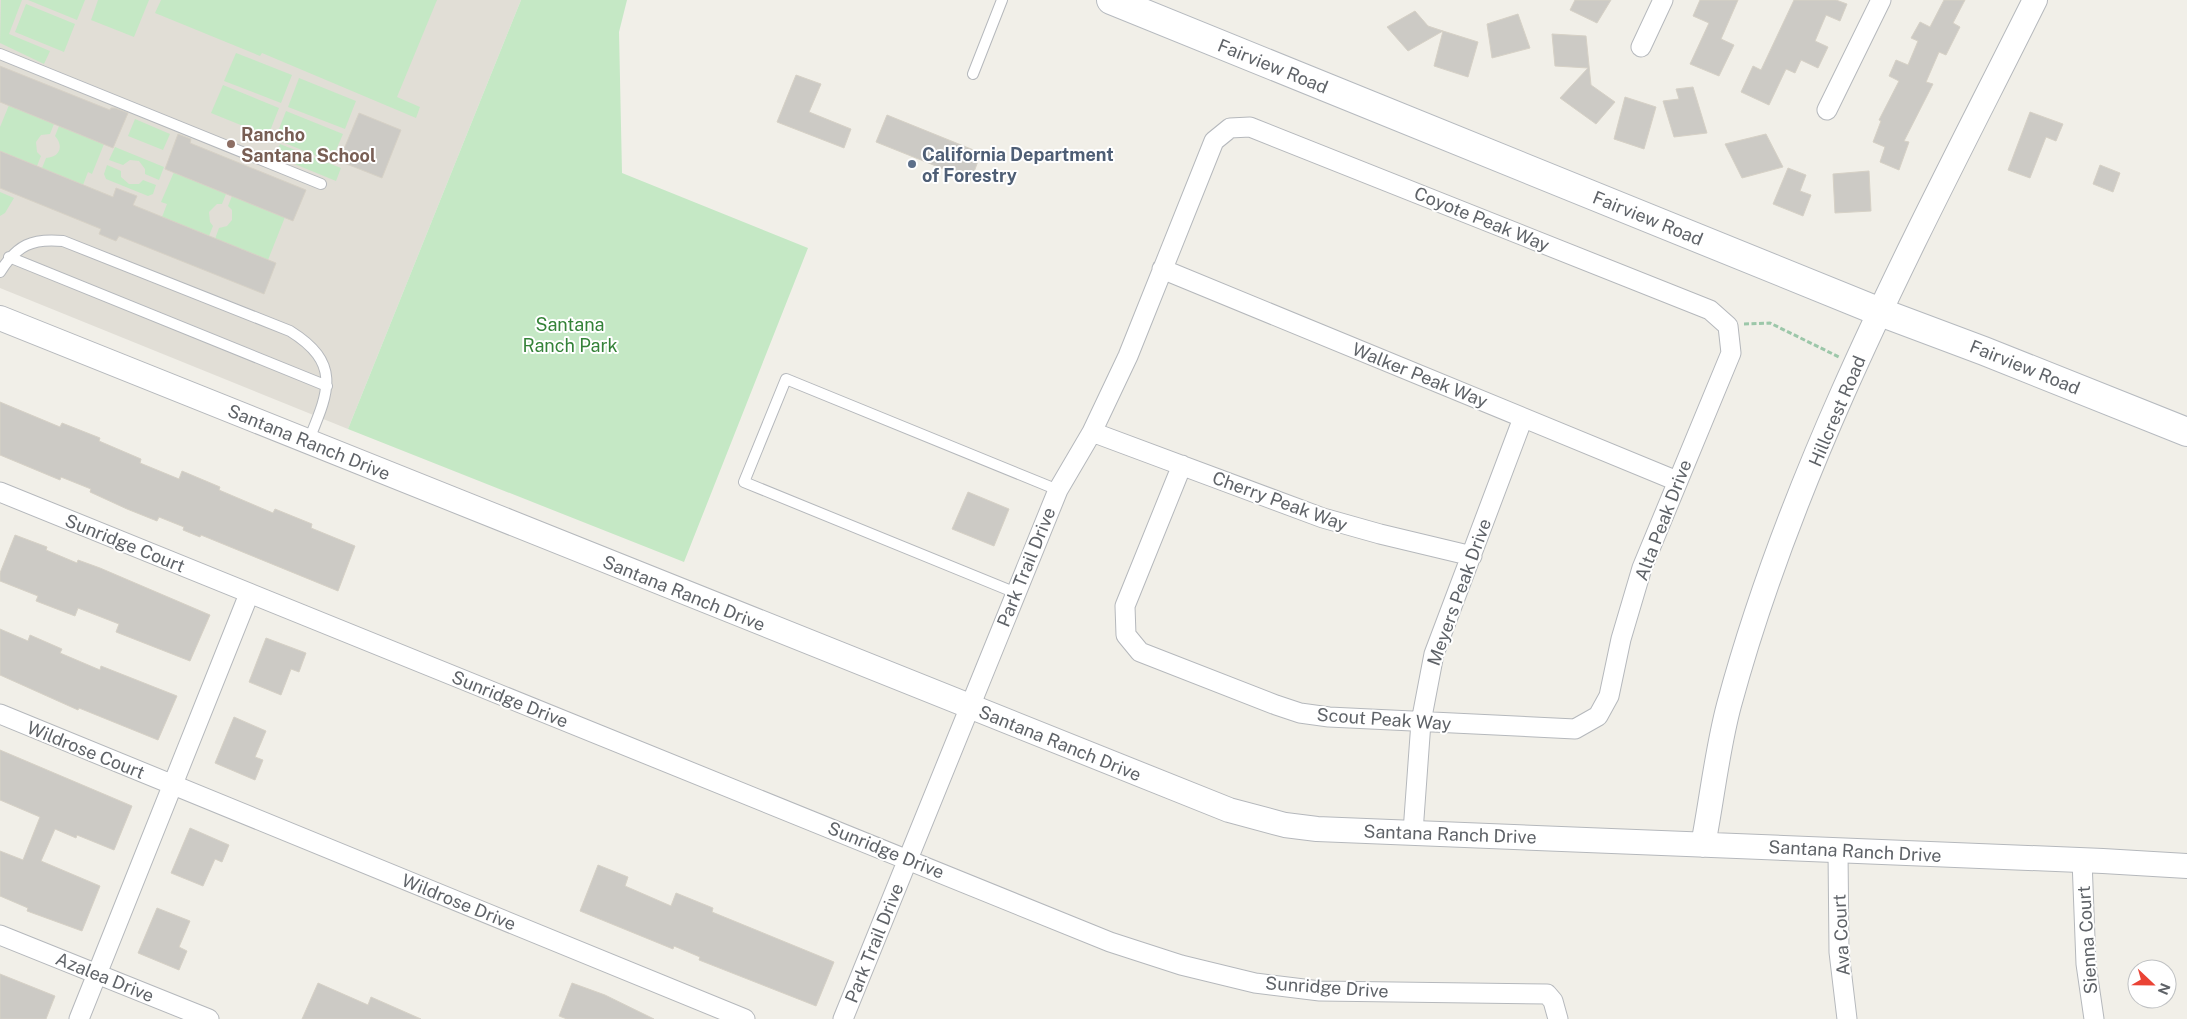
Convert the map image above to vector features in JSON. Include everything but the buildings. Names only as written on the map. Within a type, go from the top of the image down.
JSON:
[{"type":"main road","name":"Fairview Road","points":[[1111,0],[1880,312],[1984,350],[2187,432]]},
{"type":"street","points":[[1641,47],[1663,0]]},
{"type":"street","points":[[1826,110],[1881,0]]},
{"type":"street","name":"Hillcrest Road","points":[[1704,845],[1729,707],[1755,620],[1811,471],[1880,312],[2035,0]]},
{"type":"street","name":"Coyote Peak Way","points":[[1230,128],[1250,127],[1710,310],[1728,326]]},
{"type":"street","name":"Park Trail Drive","points":[[843,1019],[1058,490],[1092,432],[1128,356],[1214,140],[1230,128]]},
{"type":"street","name":"Walker Peak Way","points":[[1162,269],[1677,481]]},
{"type":"street","name":"Santana Ranch Drive","points":[[0,318],[969,708],[1253,817],[1317,829],[2082,860],[2187,866]]},
{"type":"street","name":"Alta Peak Drive","points":[[1598,716],[1609,696],[1621,639],[1642,568],[1731,353],[1728,326]]},
{"type":"street","name":"Meyers Peak Drive","points":[[1413,832],[1421,722],[1434,654],[1523,418]]},
{"type":"street","name":"Cherry Peak Way","points":[[1092,432],[1323,518],[1472,556]]},
{"type":"street","name":"Scout Peak Way","points":[[1182,465],[1125,606],[1126,634],[1140,652],[1300,713],[1329,717],[1575,729],[1598,716]]},
{"type":"street","name":"Sunridge Court","points":[[0,492],[249,594]]},
{"type":"street","points":[[79,1019],[249,594]]},
{"type":"street","name":"Sunridge Drive","points":[[249,594],[1110,942],[1181,965],[1255,982],[1320,991],[1547,994],[1557,1011],[1558,1019]]},
{"type":"street","name":"Wildrose Court","points":[[0,714],[173,785]]},
{"type":"street","name":"Wildrose Drive","points":[[173,785],[746,1019]]},
{"type":"street","name":"Ava Court","points":[[1838,851],[1839,952],[1847,1019]]},
{"type":"street","name":"Sienna Court","points":[[2082,860],[2086,964],[2094,1019]]},
{"type":"street","name":"Azalea Drive","points":[[0,935],[209,1019]]},
{"type":"lane","points":[[973,74],[1002,0]]},
{"type":"lane","points":[[0,54],[321,184]]},
{"type":"lane","points":[[0,272],[9,257],[24,246],[42,239],[63,241],[290,331],[316,351],[325,367],[326,398],[308,442]]},
{"type":"lane","points":[[9,257],[327,386]]},
{"type":"lane","points":[[1016,593],[744,482],[786,379],[1058,490]]},
{"type":"path","points":[[1728,326],[1753,322],[1770,323],[1857,365]]},
{"type":"shaded area","name":"Rancho Santana School","points":[[0,0],[521,0],[348,429],[0,288]]},
{"type":"green space","points":[[1,0],[22,0],[9,34],[50,51],[44,64],[0,43]]},
{"type":"green space","points":[[28,0],[85,0],[77,20]]},
{"type":"green space","points":[[98,0],[149,0],[134,37],[91,20]]},
{"type":"green space","points":[[161,0],[437,0],[397,97],[420,107],[416,118],[262,53],[260,56],[155,13]]},
{"type":"green space","name":"Santana Ranch Park","points":[[521,0],[627,0],[619,32],[622,173],[808,248],[684,562],[348,429]]},
{"type":"green space","points":[[26,4],[75,24],[64,52],[15,32]]},
{"type":"green space","points":[[236,53],[292,75],[281,103],[224,81]]},
{"type":"green space","points":[[299,78],[356,101],[345,129],[288,107]]},
{"type":"green space","points":[[223,85],[279,108],[268,136],[211,113]]},
{"type":"green space","points":[[9,105],[54,124],[50,134],[41,135],[36,142],[37,152],[41,156],[37,166],[0,151],[0,127]]},
{"type":"green space","points":[[286,111],[343,134],[331,162],[275,139]]},
{"type":"green space","points":[[135,119],[170,134],[163,150],[128,136]]},
{"type":"green space","points":[[59,126],[104,144],[92,174],[88,172],[83,185],[42,168],[46,158],[55,156],[59,150],[58,140],[55,136]]},
{"type":"green space","points":[[280,144],[341,168],[336,181],[275,156]]},
{"type":"green space","points":[[115,147],[164,167],[159,180],[145,174],[145,169],[139,161],[130,160],[123,165],[109,160]]},
{"type":"green space","points":[[107,165],[121,171],[121,177],[129,184],[139,184],[143,180],[156,185],[153,194],[148,196],[106,179],[104,174]]},
{"type":"green space","points":[[174,172],[226,194],[222,204],[217,204],[209,212],[210,222],[213,226],[209,236],[162,217],[167,204],[161,202]]},
{"type":"green space","points":[[0,192],[14,198],[5,213],[0,216]]},
{"type":"green space","points":[[232,196],[285,217],[268,260],[215,239],[219,228],[227,226],[232,220],[232,210],[228,206]]},
{"type":"place","name":"Rancho Santana School","points":[[231,144]]},
{"type":"place","name":"California Department of Forestry","points":[[912,164]]}]
